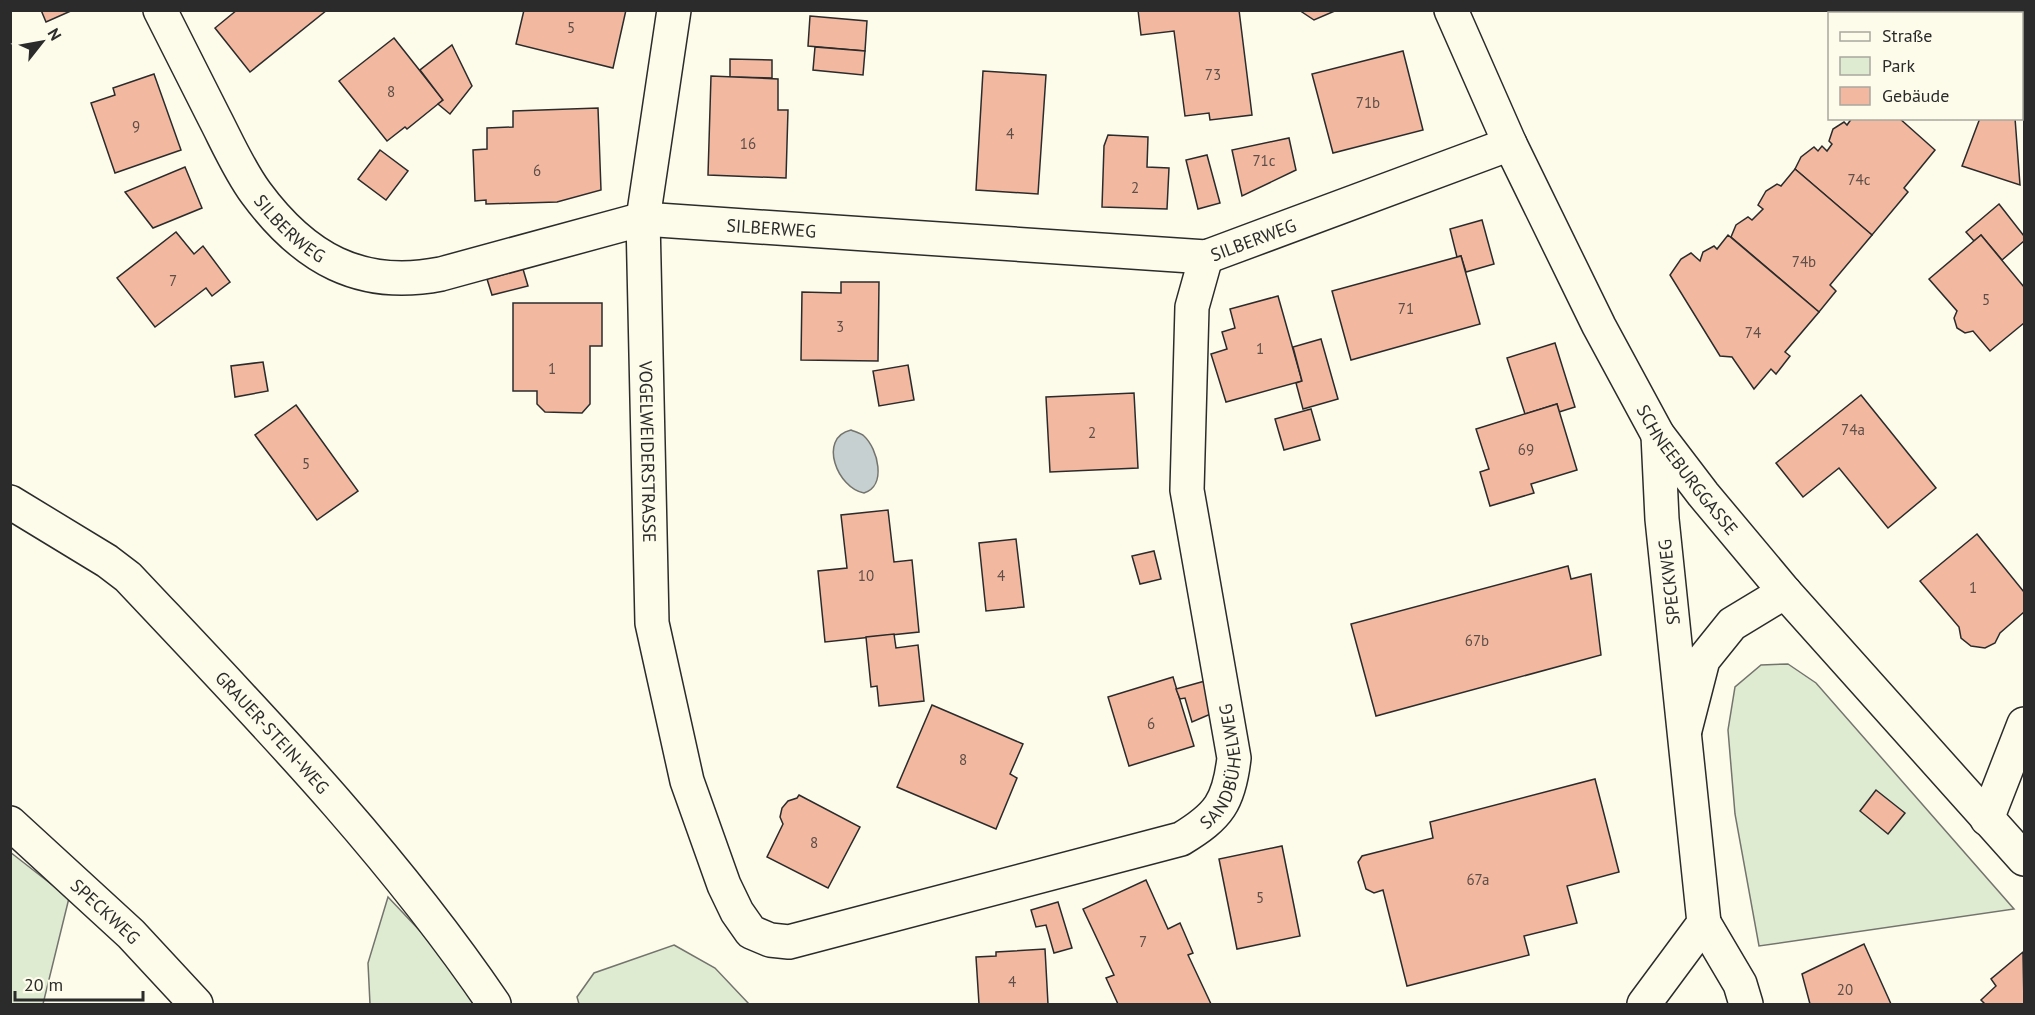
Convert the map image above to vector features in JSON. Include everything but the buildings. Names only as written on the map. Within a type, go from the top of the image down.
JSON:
[{"type":"street","name":"SILBERWEG","points":[[160,10],[255,193],[297,239],[319,255],[340,267],[363,275],[388,279],[416,279],[441,274],[643,219],[1206,257],[1510,144]]},
{"type":"street","name":"VOGELWEIDERSTRASSE","points":[[674,10],[643,219],[652,623],[687,781],[724,885]]},
{"type":"street","name":"SCHNEEBURGGASSE","points":[[1452,10],[1510,144],[1599,326],[1658,435],[1703,494],[1785,592],[2025,859]]},
{"type":"street","name":"SANDBÜHELWEG","points":[[724,885],[736,912],[751,932],[770,940],[789,942],[1181,839],[1204,825],[1222,805],[1231,784],[1234,758],[1187,490],[1192,307],[1206,257]]},
{"type":"street","name":"SPECKWEG","points":[[1658,435],[1662,519],[1704,923]]},
{"type":"street","name":"GRAUER-STEIN-WEG","points":[[10,502],[107,561],[128,577],[268,724],[336,800],[437,923],[494,1005]]},
{"type":"street","name":"SPECKWEG","points":[[1685,730],[1703,660],[1732,624],[1785,592]]},
{"type":"street","points":[[1987,819],[2025,724]]},
{"type":"street","name":"SPECKWEG","points":[[10,823],[131,934],[196,1005]]},
{"type":"street","points":[[1644,1005],[1704,923],[1740,984],[1746,1005]]},
{"type":"green space","points":[[1788,664],[1816,683],[2014,909],[1759,946],[1735,814],[1728,730],[1735,687],[1761,665]]},
{"type":"green space","points":[[10,852],[69,898],[43,1004],[11,1004]]},
{"type":"green space","points":[[388,897],[421,932],[478,1004],[370,1004],[368,963]]},
{"type":"green space","points":[[674,945],[715,968],[749,1004],[579,1004],[577,997],[594,973]]},
{"type":"shaded area","points":[[851,430],[860,433],[869,442],[878,467],[876,483],[864,493],[846,483],[835,463],[833,452],[835,443],[841,435]]}]
